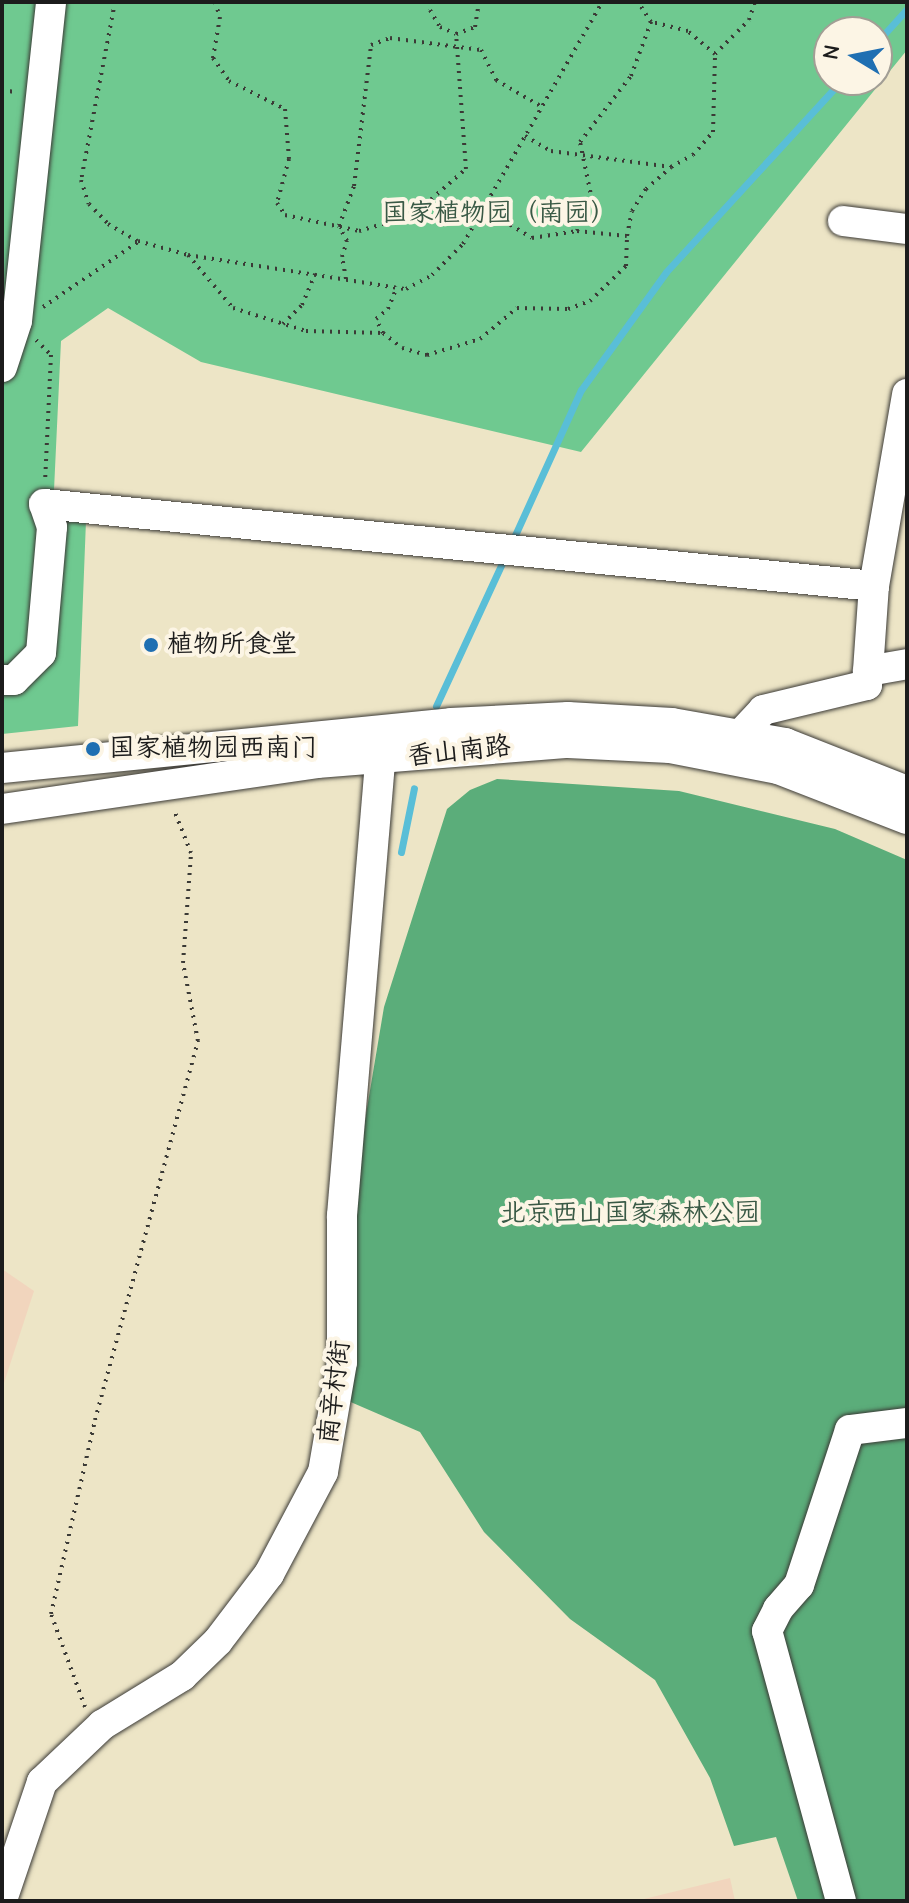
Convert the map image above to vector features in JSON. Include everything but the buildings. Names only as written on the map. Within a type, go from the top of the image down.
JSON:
[{"type":"street","points":[[2,367],[17,321],[51,2]]},
{"type":"street","points":[[843,221],[907,229]]},
{"type":"street","points":[[740,735],[763,710],[867,685],[874,586],[907,394]]},
{"type":"street","points":[[2,680],[14,680],[41,653],[52,527],[44,504],[874,586]]},
{"type":"street","points":[[868,671],[907,664]]},
{"type":"street","name":"香山南路","points":[[2,768],[451,723],[568,717],[672,723],[785,743],[907,791]]},
{"type":"street","name":"香山南路","points":[[2,809],[317,763],[380,761],[454,749],[568,743],[670,748],[778,769],[907,819]]},
{"type":"street","name":"南辛村街","points":[[2,1900],[42,1782],[94,1731],[182,1676],[218,1641],[269,1574],[323,1472],[342,1362],[342,1215],[380,761]]},
{"type":"street","points":[[841,1901],[767,1631],[799,1585],[850,1430],[907,1423]]},
{"type":"path","points":[[115,2],[81,180],[89,204],[108,224],[138,241],[188,255],[406,289],[432,275],[463,244],[602,2]]},
{"type":"path","points":[[215,2],[220,17],[213,58],[229,81],[285,109],[289,159],[277,203],[285,215],[339,226],[375,229],[413,215],[466,169],[460,48],[456,34]]},
{"type":"path","points":[[432,2],[430,10],[440,27],[456,34],[475,27],[479,2]]},
{"type":"path","points":[[638,2],[651,22],[688,31],[715,54]]},
{"type":"path","points":[[397,287],[388,309],[376,319],[383,333],[402,348],[427,355],[451,352],[480,339],[517,308],[568,309],[590,301],[626,266],[632,211],[646,189],[671,167],[693,155],[713,132],[715,54],[749,20],[755,2]]},
{"type":"path","points":[[577,231],[592,200],[580,142],[631,76],[651,22]]},
{"type":"path","points":[[346,279],[342,257],[347,241],[339,226],[354,186],[371,45],[390,38],[481,50],[496,80],[542,107]]},
{"type":"path","points":[[525,136],[551,151],[671,167]]},
{"type":"path","points":[[483,208],[532,238],[577,231],[627,236]]},
{"type":"path","points":[[44,504],[51,355],[17,321],[138,241]]},
{"type":"path","points":[[188,255],[233,308],[306,331],[383,333]]},
{"type":"path","points":[[283,324],[302,305],[316,274]]},
{"type":"path","points":[[94,1731],[51,1614],[95,1420],[198,1041],[183,963],[191,853],[165,785]]},
{"type":"shaded area","points":[[2,1269],[34,1291],[2,1389]]},
{"type":"shaded area","points":[[730,1878],[735,1901],[643,1901],[644,1899]]},
{"type":"green space","name":"国家植物园（南园）","points":[[2,2],[907,2],[907,50],[893,67],[893,16],[813,16],[813,96],[870,96],[581,452],[201,362],[108,308],[61,341],[54,490],[87,495],[78,726],[2,734]]},
{"type":"green space","name":"北京西山国家森林公园","points":[[497,779],[679,791],[835,829],[907,860],[907,1901],[798,1901],[776,1837],[734,1846],[710,1778],[655,1680],[570,1619],[484,1532],[420,1432],[346,1400],[358,1162],[384,1007],[447,809],[470,790]]},
{"type":"waterway","points":[[893,24],[907,9]]},
{"type":"waterway","points":[[511,544],[581,390],[666,272],[827,96]]},
{"type":"waterway","points":[[436,706],[504,559]]},
{"type":"waterway","points":[[401,852],[414,788]]},
{"type":"place","name":"植物所食堂","points":[[151,645]]},
{"type":"place","name":"国家植物园西南门","points":[[93,749]]}]
